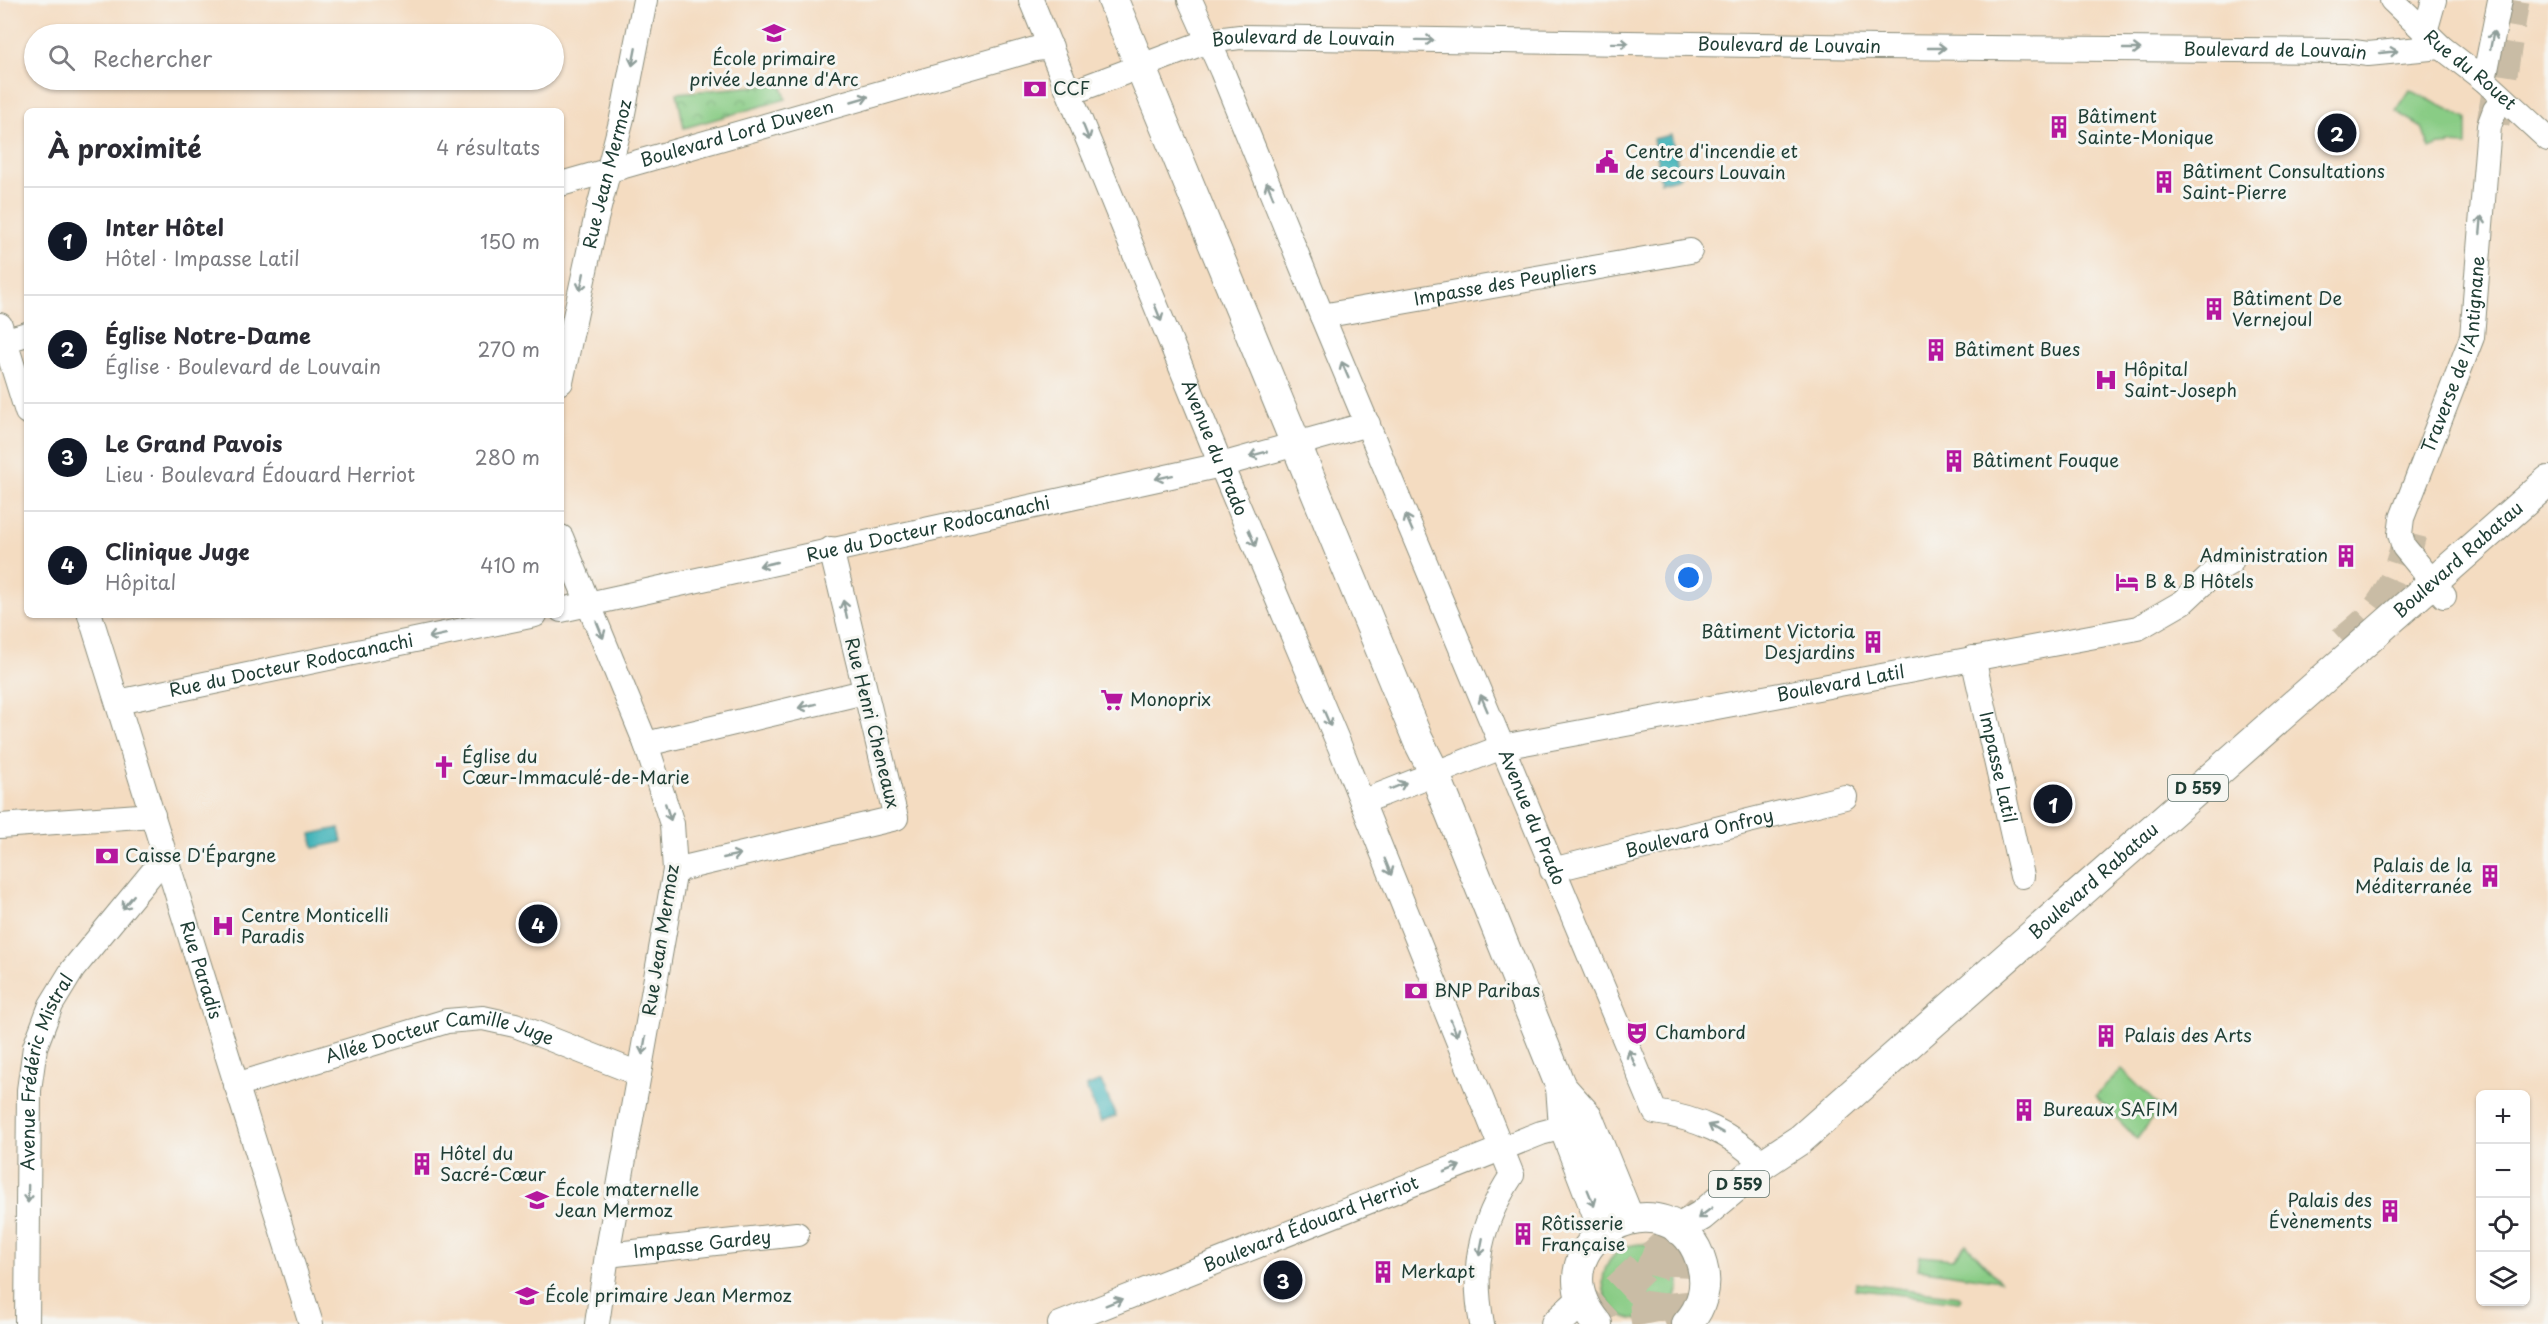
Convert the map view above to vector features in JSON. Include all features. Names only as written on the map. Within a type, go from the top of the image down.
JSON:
[{"type":"main road","points":[[1113,0],[1397,690],[1434,772],[1561,1088],[1564,1127],[1617,1225]]},
{"type":"main road","name":"Boulevard Rabatau","points":[[1678,1229],[1701,1216],[1763,1164],[1801,1139],[2438,590],[2548,481]]},
{"type":"main road","points":[[1561,1088],[1587,1116],[1617,1225]]},
{"type":"main road","name":"Boulevard Rabatau","points":[[1699,1255],[1714,1232],[1775,1178],[1801,1139]]},
{"type":"main road","points":[[1556,1324],[1590,1312],[1579,1284],[1580,1269],[1585,1254],[1617,1225],[1657,1220],[1678,1229],[1699,1255],[1704,1273],[1704,1292],[1698,1308],[1687,1324]]},
{"type":"street","name":"Rue Jean Mermoz","points":[[564,368],[608,169],[622,118],[645,0]]},
{"type":"street","name":"Avenue du Prado","points":[[1031,0],[1362,802],[1512,1175],[1484,1229],[1478,1264],[1478,1300],[1482,1324]]},
{"type":"street","name":"Avenue du Prado","points":[[1190,0],[1222,70],[1552,870],[1655,1112],[1684,1117],[1710,1126],[1737,1141],[1763,1164]]},
{"type":"street","name":"Rue du Rouet","points":[[2392,0],[2433,40],[2484,80],[2548,140]]},
{"type":"street","points":[[2433,40],[2434,0]]},
{"type":"street","points":[[2484,80],[2500,0]]},
{"type":"street","name":"Boulevard de Louvain","points":[[1141,67],[1208,41],[1240,38],[2346,51],[2368,54],[2433,40]]},
{"type":"street","name":"Boulevard Lord Duveen","points":[[564,183],[1035,49],[1051,47]]},
{"type":"street","points":[[1070,93],[1141,67]]},
{"type":"street","name":"Traverse de l'Antignane","points":[[2438,590],[2404,547],[2400,534],[2402,518],[2472,337],[2489,126],[2495,110],[2504,99]]},
{"type":"street","name":"Impasse des Peupliers","points":[[1322,316],[1690,251]]},
{"type":"street","points":[[8,335],[24,400]]},
{"type":"street","points":[[1295,444],[1368,424]]},
{"type":"street","name":"Rue du Docteur Rodocanachi","points":[[564,609],[1221,465],[1295,444]]},
{"type":"street","name":"Rue Jean Mermoz","points":[[564,544],[646,744],[672,824],[675,870],[607,1255],[597,1324]]},
{"type":"street","name":"Rue Henri Cheneaux","points":[[675,870],[896,818],[831,549]]},
{"type":"street","name":"Boulevard Latil","points":[[1434,772],[1502,747],[2138,628],[2183,602],[2217,570],[2231,562]]},
{"type":"street","name":"Rue Paradis","points":[[91,618],[311,1324]]},
{"type":"street","name":"Rue du Docteur Rodocanachi","points":[[118,702],[522,618]]},
{"type":"street","name":"Impasse Latil","points":[[1973,658],[2022,876]]},
{"type":"street","points":[[646,744],[864,692]]},
{"type":"street","points":[[1362,802],[1434,772]]},
{"type":"street","name":"Boulevard Onfroy","points":[[1552,870],[1845,797]]},
{"type":"street","points":[[0,826],[153,815]]},
{"type":"street","name":"Avenue Frédéric Mistral","points":[[27,1324],[29,1090],[35,1047],[51,1005],[73,969],[165,857]]},
{"type":"street","name":"Allée Docteur Camille Juge","points":[[237,1085],[447,1021],[483,1018],[515,1025],[639,1074]]},
{"type":"street","name":"Boulevard Édouard Herriot","points":[[1060,1324],[1502,1149],[1564,1127]]},
{"type":"street","name":"Impasse Gardey","points":[[607,1255],[797,1234]]},
{"type":"green space","points":[[781,84],[786,99],[684,128],[677,93]]},
{"type":"green space","points":[[2410,90],[2467,119],[2467,145],[2448,144],[2448,146],[2439,145],[2430,149],[2422,127],[2396,111]]},
{"type":"green space","points":[[2122,1070],[2160,1107],[2137,1139],[2095,1096]]},
{"type":"green space","points":[[1641,1244],[1656,1247],[1668,1255],[1676,1267],[1679,1282],[1676,1297],[1668,1309],[1656,1317],[1641,1320],[1626,1317],[1614,1309],[1606,1297],[1603,1282],[1606,1267],[1614,1255],[1626,1247]]},
{"type":"green space","points":[[1966,1244],[2000,1281],[1918,1269],[1920,1256],[1953,1259]]},
{"type":"green space","points":[[1856,1283],[1959,1296],[1961,1299],[1959,1302],[1855,1289]]},
{"type":"water","points":[[1671,135],[1681,177],[1661,182],[1653,139]]},
{"type":"water","points":[[339,828],[342,842],[314,848],[311,834]]},
{"type":"water","points":[[1101,1081],[1116,1116],[1101,1122],[1086,1087]]},
{"type":"tunnel","points":[[2493,123],[2513,0]]},
{"type":"tunnel","points":[[2344,643],[2364,626],[2390,593],[2404,557],[2414,519]]},
{"type":"tunnel","points":[[1582,1324],[1701,1212]]},
{"type":"tunnel","points":[[1683,1324],[1676,1299],[1675,1273],[1679,1248],[1689,1224]]},
{"type":"tunnel","points":[[1648,1324],[1646,1306],[1648,1286],[1661,1251]]},
{"type":"place","name":"École primaire privée Jeanne d'Arc","points":[[774,33]]},
{"type":"place","name":"CCF","points":[[1035,89]]},
{"type":"place","name":"Bâtiment Sainte-Monique","points":[[2059,127]]},
{"type":"place","name":"Église Notre-Dame","points":[[2337,133]]},
{"type":"place","name":"Centre d'incendie et de secours Louvain","points":[[1607,162]]},
{"type":"place","name":"Bâtiment Consultations Saint-Pierre","points":[[2164,182]]},
{"type":"place","name":"Bâtiment De Vernejoul","points":[[2214,309]]},
{"type":"place","name":"Bâtiment Bues","points":[[1936,350]]},
{"type":"place","name":"Hôpital Saint-Joseph","points":[[2106,380]]},
{"type":"place","name":"Bâtiment Fouque","points":[[1954,461]]},
{"type":"place","name":"Administration","points":[[2346,556]]},
{"type":"place","name":"B & B Hôtels","points":[[2127,582]]},
{"type":"place","name":"Bâtiment Victoria Desjardins","points":[[1873,642]]},
{"type":"place","name":"Monoprix","points":[[1112,700]]},
{"type":"place","name":"Église du Cœur-Immaculé-de-Marie","points":[[444,767]]},
{"type":"place","name":"Inter Hôtel","points":[[2053,804]]},
{"type":"place","name":"Caisse D'Épargne","points":[[107,856]]},
{"type":"place","name":"Palais de la Méditerranée","points":[[2490,876]]},
{"type":"place","name":"Clinique Juge","points":[[538,924]]},
{"type":"place","name":"Centre Monticelli Paradis","points":[[223,926]]},
{"type":"place","name":"BNP Paribas","points":[[1416,991]]},
{"type":"place","name":"Chambord","points":[[1637,1033]]},
{"type":"place","name":"Palais des Arts","points":[[2106,1036]]},
{"type":"place","name":"Bureaux SAFIM","points":[[2024,1110]]},
{"type":"place","name":"Hôtel du Sacré-Cœur","points":[[422,1164]]},
{"type":"place","name":"École maternelle Jean Mermoz","points":[[537,1200]]},
{"type":"place","name":"Palais des Évènements","points":[[2390,1211]]},
{"type":"place","name":"Rôtisserie Française","points":[[1523,1234]]},
{"type":"place","name":"Merkapt","points":[[1383,1272]]},
{"type":"place","name":"Le Grand Pavois","points":[[1283,1280]]},
{"type":"place","name":"École primaire Jean Mermoz","points":[[527,1296]]}]
